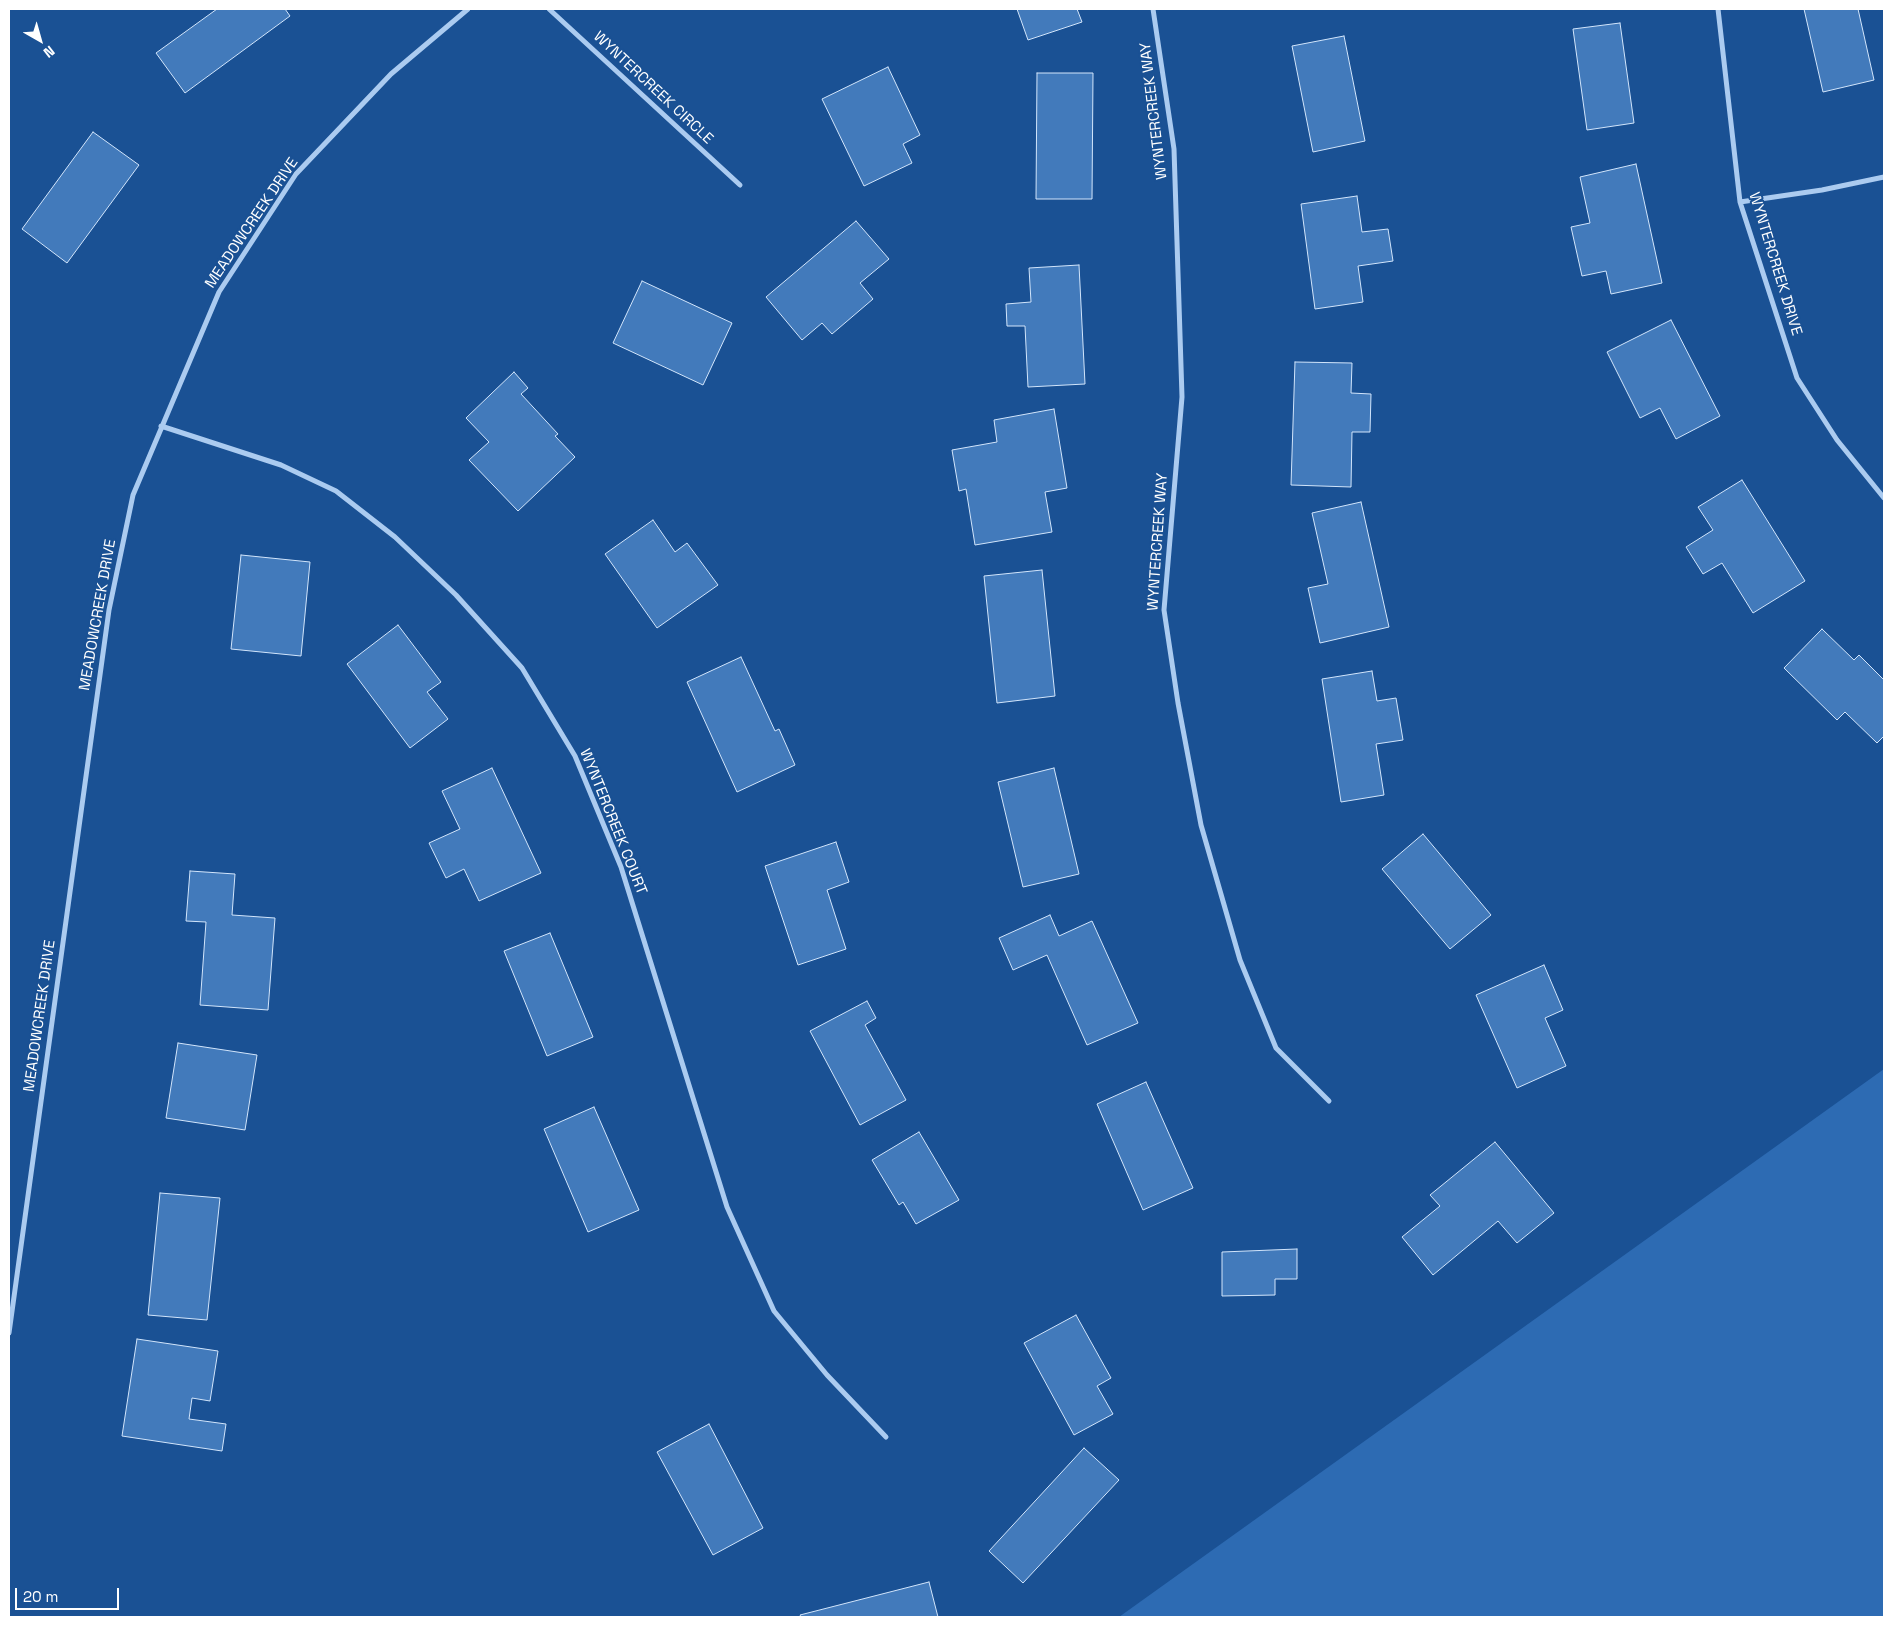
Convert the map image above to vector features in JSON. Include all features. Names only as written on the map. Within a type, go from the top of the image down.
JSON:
[{"type":"street","name":"MEADOWCREEK DRIVE","points":[[9,1333],[109,610],[133,495],[219,292],[296,174],[391,74],[468,9]]},
{"type":"street","name":"WYNTERCREEK CIRCLE","points":[[549,9],[740,185]]},
{"type":"street","name":"WYNTERCREEK WAY","points":[[1153,9],[1174,159],[1182,397],[1164,610],[1176,694],[1201,825],[1240,960],[1276,1048],[1329,1101]]},
{"type":"street","name":"WYNTERCREEK DRIVE","points":[[1718,9],[1740,202],[1797,378],[1837,440],[1884,498]]},
{"type":"street","points":[[1740,202],[1822,190],[1884,177]]},
{"type":"street","name":"WYNTERCREEK COURT","points":[[161,426],[281,465],[336,491],[395,537],[449,589],[522,668],[575,756],[620,867],[727,1207],[774,1311],[827,1375],[886,1436]]},
{"type":"shaded area","points":[[1884,1069],[1884,1617],[1119,1617]]},
{"type":"building","points":[[217,9],[285,9],[290,16],[185,93],[156,53]]},
{"type":"building","points":[[1017,9],[1077,9],[1082,22],[1028,40]]},
{"type":"building","points":[[1804,9],[1858,9],[1874,80],[1823,92]]},
{"type":"building","points":[[1620,23],[1634,123],[1587,130],[1573,29]]},
{"type":"building","points":[[1344,36],[1365,141],[1313,152],[1292,46]]},
{"type":"building","points":[[888,67],[920,135],[903,144],[912,163],[864,186],[822,99]]},
{"type":"building","points":[[1037,73],[1093,73],[1092,199],[1036,199]]},
{"type":"building","points":[[93,132],[139,165],[67,263],[22,229]]},
{"type":"building","points":[[1636,164],[1662,283],[1611,294],[1606,271],[1582,276],[1571,227],[1590,223],[1580,177]]},
{"type":"building","points":[[1357,196],[1362,232],[1388,229],[1393,261],[1358,266],[1363,302],[1315,309],[1301,204]]},
{"type":"building","points":[[856,221],[889,259],[860,283],[873,299],[832,334],[822,323],[802,340],[766,297]]},
{"type":"building","points":[[1079,265],[1085,384],[1028,387],[1025,326],[1007,326],[1006,304],[1031,302],[1029,268]]},
{"type":"building","points":[[642,281],[732,323],[703,385],[613,343]]},
{"type":"building","points":[[1671,320],[1720,416],[1676,439],[1660,408],[1640,418],[1607,352]]},
{"type":"building","points":[[1295,362],[1352,363],[1351,393],[1371,394],[1370,432],[1352,432],[1351,487],[1291,485]]},
{"type":"building","points":[[514,372],[528,388],[521,394],[558,434],[555,436],[575,457],[518,511],[469,460],[489,442],[466,418]]},
{"type":"building","points":[[1054,409],[1067,488],[1045,492],[1052,532],[975,545],[966,489],[959,491],[952,450],[997,442],[994,420]]},
{"type":"building","points":[[1742,480],[1805,581],[1753,613],[1722,563],[1703,574],[1686,547],[1713,530],[1698,507]]},
{"type":"building","points":[[1361,502],[1389,627],[1320,643],[1308,588],[1328,584],[1312,513]]},
{"type":"building","points":[[653,520],[675,552],[687,543],[718,585],[657,628],[605,554]]},
{"type":"building","points":[[241,555],[310,562],[301,656],[231,649]]},
{"type":"building","points":[[1042,570],[1055,696],[997,703],[984,576]]},
{"type":"building","points":[[398,625],[441,682],[427,692],[448,719],[410,748],[347,664]]},
{"type":"building","points":[[1822,629],[1854,660],[1859,655],[1884,680],[1884,736],[1877,743],[1845,712],[1837,720],[1784,668]]},
{"type":"building","points":[[741,657],[775,731],[779,729],[795,765],[737,792],[687,682]]},
{"type":"building","points":[[1372,671],[1377,701],[1396,698],[1403,740],[1376,744],[1384,795],[1341,802],[1322,679]]},
{"type":"building","points":[[492,768],[541,873],[479,901],[464,869],[446,878],[429,843],[460,829],[442,791]]},
{"type":"building","points":[[1054,768],[1079,874],[1023,887],[998,782]]},
{"type":"building","points":[[1423,834],[1491,915],[1450,949],[1382,869]]},
{"type":"building","points":[[836,842],[849,882],[827,890],[846,949],[798,965],[765,866]]},
{"type":"building","points":[[190,871],[235,874],[232,915],[275,918],[268,1010],[200,1005],[206,922],[186,921]]},
{"type":"building","points":[[1050,915],[1059,936],[1092,921],[1138,1023],[1087,1045],[1047,955],[1013,970],[999,938]]},
{"type":"building","points":[[550,933],[593,1037],[547,1056],[504,951]]},
{"type":"building","points":[[1544,965],[1563,1010],[1545,1018],[1566,1066],[1517,1088],[1476,995]]},
{"type":"building","points":[[867,1001],[876,1018],[865,1025],[906,1100],[860,1125],[810,1031]]},
{"type":"building","points":[[178,1043],[257,1055],[245,1130],[166,1118]]},
{"type":"building","points":[[1146,1082],[1193,1188],[1143,1210],[1097,1104]]},
{"type":"building","points":[[594,1107],[639,1210],[588,1232],[544,1129]]},
{"type":"building","points":[[919,1132],[959,1200],[916,1224],[903,1202],[899,1205],[872,1160]]},
{"type":"building","points":[[1495,1142],[1554,1213],[1517,1243],[1498,1221],[1433,1275],[1402,1237],[1440,1206],[1430,1195]]},
{"type":"building","points":[[160,1193],[220,1198],[207,1320],[148,1315]]},
{"type":"building","points":[[1297,1249],[1297,1279],[1275,1279],[1275,1295],[1222,1296],[1222,1252]]},
{"type":"building","points":[[1076,1315],[1111,1378],[1097,1386],[1113,1414],[1074,1435],[1024,1343]]},
{"type":"building","points":[[137,1339],[218,1351],[210,1401],[192,1398],[189,1419],[226,1424],[222,1451],[122,1436]]},
{"type":"building","points":[[709,1424],[763,1528],[713,1555],[657,1452]]},
{"type":"building","points":[[1084,1448],[1119,1480],[1023,1583],[989,1551]]},
{"type":"building","points":[[929,1582],[938,1617],[801,1617],[800,1615]]}]
